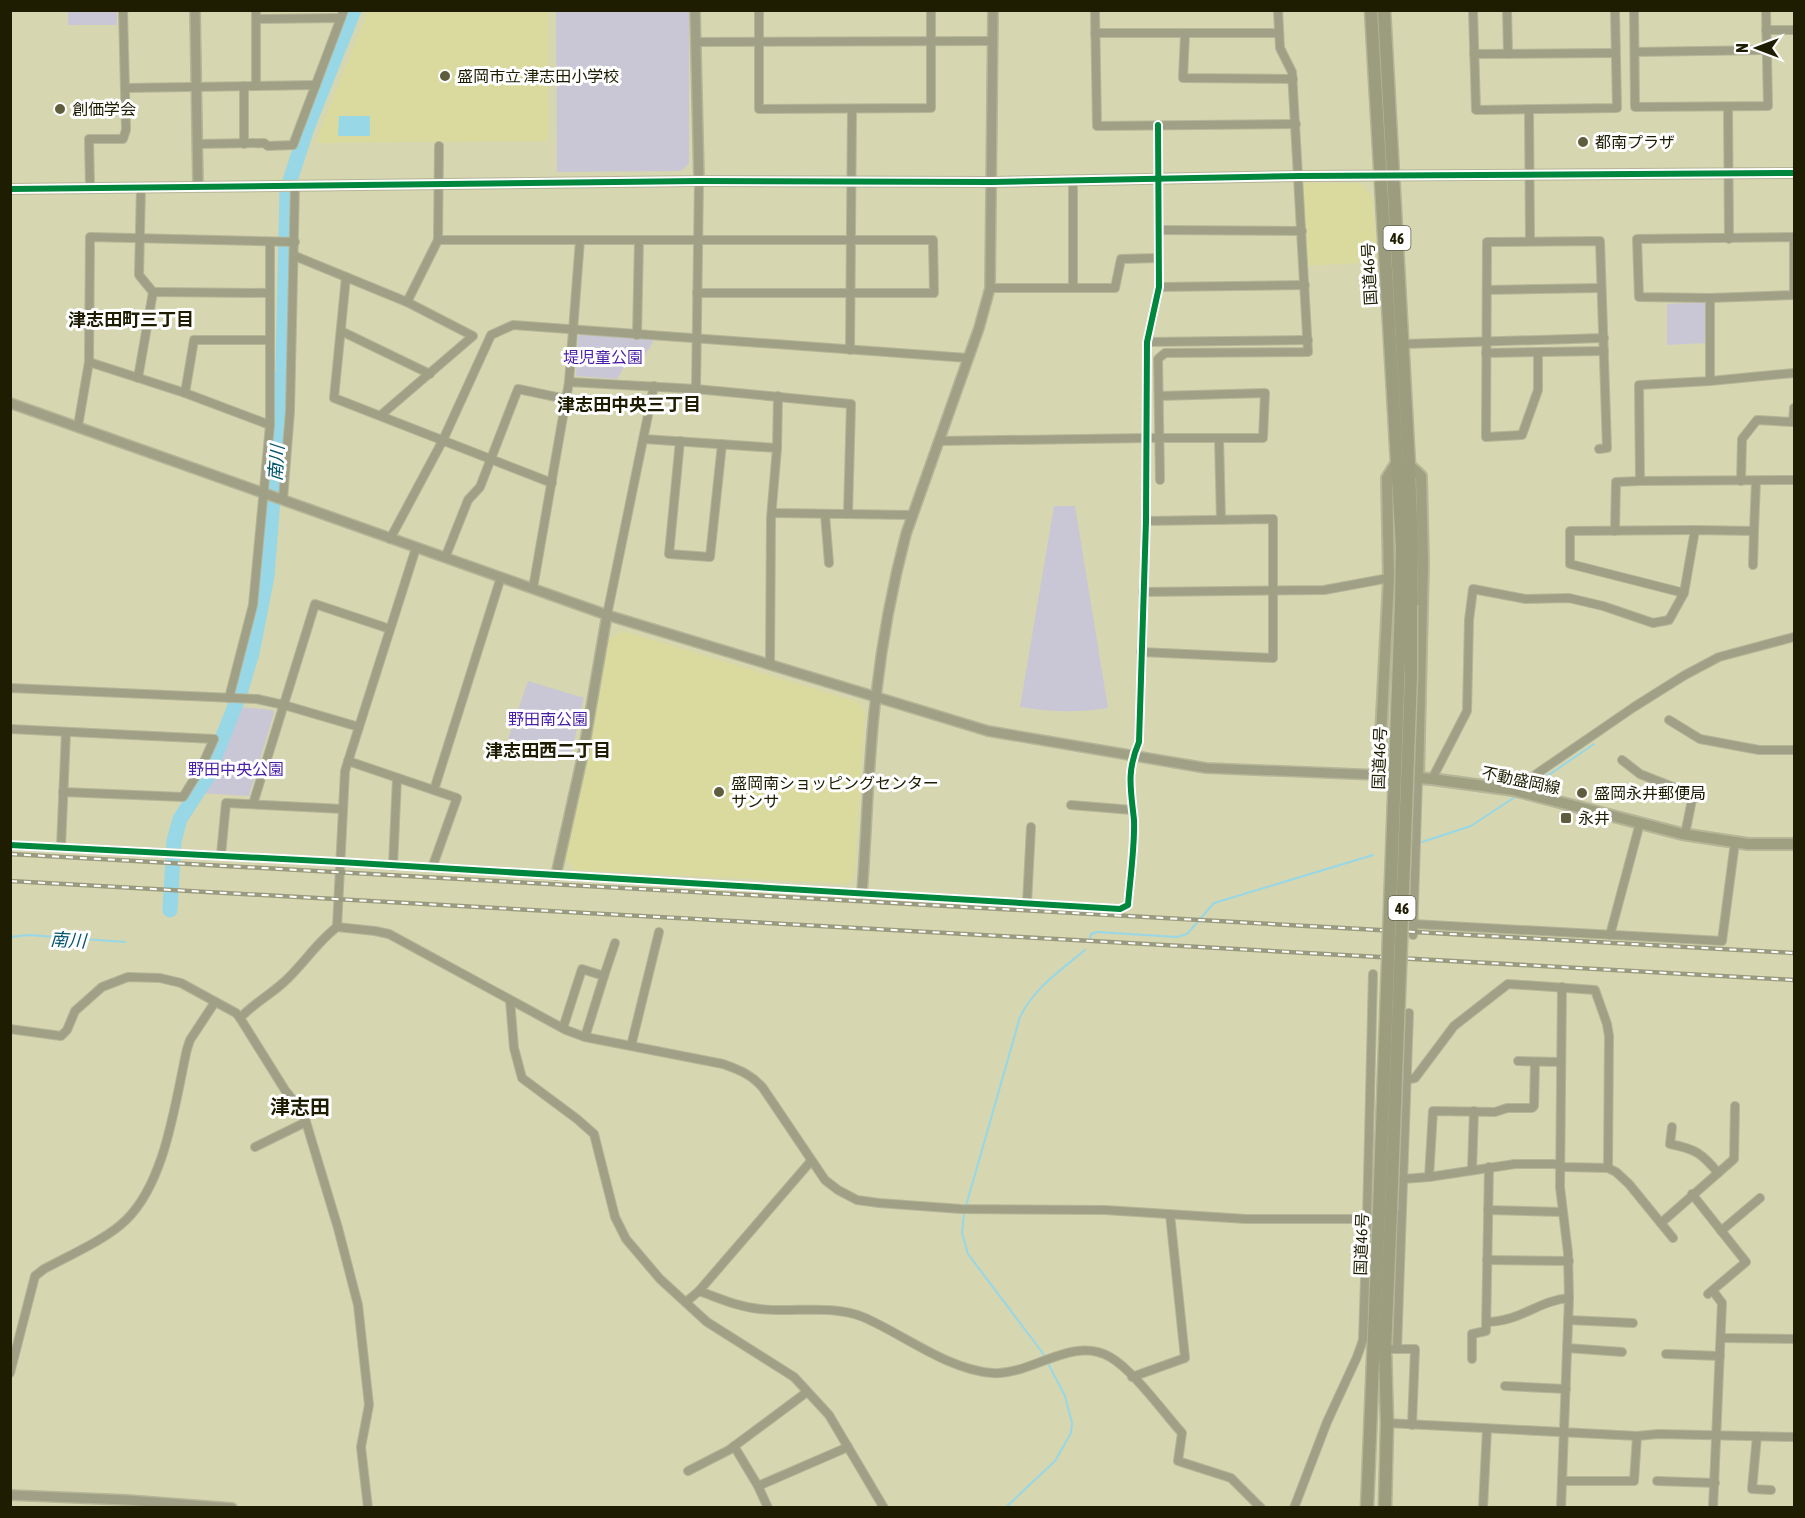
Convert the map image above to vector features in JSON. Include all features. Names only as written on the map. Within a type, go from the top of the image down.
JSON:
[{"type":"highway","name":"国道46号","points":[[1371,10],[1380,175],[1403,464]]},
{"type":"highway","name":"国道46号","points":[[1384,10],[1404,344],[1403,464],[1406,605],[1411,676],[1385,1210],[1387,1424],[1385,1508]]},
{"type":"highway","name":"国道46号","points":[[1366,1508],[1385,1347]]},
{"type":"main road","points":[[1379,775],[1389,578],[1387,478],[1403,464],[1421,476],[1423,561],[1418,778]]},
{"type":"main road","name":"不動盛岡線","points":[[1379,775],[1432,779],[1514,791],[1685,834],[1735,842],[1794,844]]},
{"type":"street","points":[[90,187],[89,139],[123,139],[126,130],[123,10]]},
{"type":"street","points":[[195,10],[198,186]]},
{"type":"street","points":[[695,10],[699,181],[696,389]]},
{"type":"street","points":[[759,10],[759,109],[931,108],[931,10]]},
{"type":"street","points":[[862,893],[876,697],[886,624],[900,557],[912,515],[968,358],[990,288],[993,10]]},
{"type":"street","points":[[1095,10],[1096,126],[1296,123]]},
{"type":"street","points":[[1160,480],[1158,359],[1165,353],[1308,352],[1293,72],[1280,48],[1278,10]]},
{"type":"street","points":[[1473,10],[1476,110],[1529,111],[1617,108],[1615,10]]},
{"type":"street","points":[[1507,10],[1508,54]]},
{"type":"street","points":[[1634,10],[1635,107],[1768,106],[1766,10]]},
{"type":"street","points":[[197,144],[293,145],[343,14],[256,15],[256,86]]},
{"type":"street","points":[[1766,30],[1794,30]]},
{"type":"street","points":[[1095,33],[1185,35],[1279,33]]},
{"type":"street","points":[[1185,35],[1183,78],[1293,79]]},
{"type":"street","points":[[696,42],[993,41]]},
{"type":"street","points":[[1635,52],[1766,50]]},
{"type":"street","points":[[1474,54],[1615,53]]},
{"type":"street","points":[[125,88],[316,85]]},
{"type":"street","points":[[244,86],[244,144]]},
{"type":"street","points":[[1728,107],[1730,239]]},
{"type":"street","points":[[850,350],[852,109]]},
{"type":"street","points":[[1529,111],[1530,240]]},
{"type":"street","points":[[10,845],[221,855],[1120,909],[1128,905],[1134,821],[1130,784],[1132,757],[1139,742],[1148,438],[1147,342],[1159,286],[1158,125]]},
{"type":"street","points":[[407,302],[438,240],[439,146]]},
{"type":"street","points":[[10,189],[699,181],[992,182],[1380,175],[1794,173]]},
{"type":"street","points":[[1073,180],[1073,288]]},
{"type":"street","points":[[283,499],[290,411],[296,185]]},
{"type":"street","points":[[138,378],[153,292],[139,275],[141,187]]},
{"type":"street","points":[[1159,230],[1302,231]]},
{"type":"street","points":[[78,426],[89,362],[90,237],[295,242]]},
{"type":"street","points":[[1794,237],[1794,295],[1710,298],[1639,297],[1637,239],[1794,237]]},
{"type":"street","points":[[438,240],[933,240],[934,293],[698,293]]},
{"type":"street","points":[[533,588],[569,382],[580,240]]},
{"type":"street","points":[[638,335],[639,240]]},
{"type":"street","points":[[1538,353],[1538,390],[1522,435],[1486,437],[1487,242],[1600,241],[1606,448],[1599,449]]},
{"type":"street","points":[[229,698],[253,605],[258,568],[270,425],[270,242]]},
{"type":"street","points":[[295,256],[407,302],[473,336],[381,415]]},
{"type":"street","points":[[990,288],[1116,288],[1121,259],[1159,258]]},
{"type":"street","points":[[346,277],[334,398],[552,483]]},
{"type":"street","points":[[1159,286],[1305,285]]},
{"type":"street","points":[[1487,290],[1600,288]]},
{"type":"street","points":[[153,292],[270,293]]},
{"type":"street","points":[[1710,298],[1710,381]]},
{"type":"street","points":[[390,539],[443,440],[491,335],[513,325],[968,358]]},
{"type":"street","points":[[341,331],[430,374]]},
{"type":"street","points":[[1404,344],[1604,338]]},
{"type":"street","points":[[185,393],[194,340],[270,340]]},
{"type":"street","points":[[1147,342],[1308,340]]},
{"type":"street","points":[[1486,353],[1604,351]]},
{"type":"street","points":[[89,362],[185,393],[270,425]]},
{"type":"street","points":[[1640,481],[1640,385],[1794,374]]},
{"type":"street","points":[[569,382],[696,389],[851,404],[848,514]]},
{"type":"street","points":[[556,875],[583,754],[654,386]]},
{"type":"street","points":[[445,558],[468,500],[480,487],[518,389],[566,399]]},
{"type":"street","points":[[939,441],[1263,438],[1265,393],[1159,396]]},
{"type":"street","points":[[770,664],[772,513],[778,396]]},
{"type":"street","points":[[10,403],[608,615],[988,731],[1206,768],[1379,775]]},
{"type":"street","points":[[1741,481],[1742,439],[1757,420],[1794,422],[1794,408]]},
{"type":"street","points":[[1219,438],[1221,520]]},
{"type":"street","points":[[644,439],[777,448]]},
{"type":"street","points":[[680,441],[669,554],[710,557],[722,444]]},
{"type":"street","points":[[1615,531],[1616,482],[1794,480]]},
{"type":"street","points":[[1753,565],[1756,481]]},
{"type":"street","points":[[772,513],[912,515]]},
{"type":"street","points":[[825,514],[829,563]]},
{"type":"street","points":[[1141,651],[1273,658],[1273,519],[1146,521]]},
{"type":"street","points":[[1432,779],[1467,711],[1469,620],[1473,589],[1526,599],[1569,598],[1603,606],[1653,623],[1669,620],[1684,593],[1695,530]]},
{"type":"street","points":[[1684,593],[1570,564],[1570,531],[1754,531]]},
{"type":"street","points":[[336,927],[345,771],[416,548]]},
{"type":"street","points":[[434,790],[501,577]]},
{"type":"street","points":[[1143,592],[1324,590],[1389,578]]},
{"type":"street","points":[[253,804],[315,604],[390,629]]},
{"type":"street","points":[[1514,791],[1634,707],[1685,675],[1719,657],[1794,637]]},
{"type":"street","points":[[10,688],[257,699],[359,727]]},
{"type":"street","points":[[1669,720],[1700,739],[1759,750],[1794,750]]},
{"type":"street","points":[[10,729],[214,739],[202,766],[183,797],[63,792]]},
{"type":"street","points":[[61,847],[66,732]]},
{"type":"street","points":[[1622,760],[1640,774],[1693,795],[1685,834]]},
{"type":"street","points":[[348,761],[457,798],[432,868]]},
{"type":"street","points":[[393,866],[397,777]]},
{"type":"street","points":[[1413,935],[1418,778]]},
{"type":"street","points":[[221,855],[226,802],[343,809]]},
{"type":"street","points":[[1071,805],[1132,810]]},
{"type":"street","points":[[1610,935],[1640,823]]},
{"type":"street","points":[[1028,903],[1032,827]]},
{"type":"street","points":[[1413,924],[1722,941],[1735,842]]},
{"type":"street","points":[[240,1018],[284,981],[322,938],[336,927],[375,931],[389,934],[562,1029],[585,1037],[723,1064],[741,1070],[754,1078],[825,1180],[857,1200],[964,1210],[1105,1210],[1246,1219],[1367,1219]]},
{"type":"street","points":[[631,1046],[659,933]]},
{"type":"street","points":[[585,1037],[615,943]]},
{"type":"street","points":[[562,1029],[582,969],[604,976]]},
{"type":"street","points":[[1294,1508],[1327,1422],[1363,1340],[1373,974]]},
{"type":"street","points":[[10,1029],[61,1036],[67,1030],[75,1011],[102,987],[128,977],[160,978],[181,983],[236,1013],[240,1018],[300,1109],[338,1228],[358,1305],[369,1406],[361,1447],[368,1508]]},
{"type":"street","points":[[1406,1080],[1415,1078],[1454,1026],[1508,984],[1594,990],[1607,1024],[1609,1036],[1608,1168]]},
{"type":"street","points":[[1562,987],[1559,1165],[1562,1212],[1569,1261],[1562,1508]]},
{"type":"street","points":[[510,1000],[513,1048],[522,1078],[594,1134],[615,1217],[626,1239],[660,1279],[707,1323],[794,1377],[829,1415],[884,1508]]},
{"type":"street","points":[[10,1373],[35,1276],[109,1233],[126,1220],[142,1200],[155,1176],[164,1149],[190,1040],[215,1002]]},
{"type":"street","points":[[1385,1347],[1403,1179],[1409,1013]]},
{"type":"street","points":[[1518,1061],[1561,1062]]},
{"type":"street","points":[[1429,1177],[1433,1110],[1495,1112],[1507,1108],[1532,1108],[1534,1106],[1535,1062]]},
{"type":"street","points":[[1661,1222],[1734,1159],[1735,1106]]},
{"type":"street","points":[[1472,1170],[1474,1111]]},
{"type":"street","points":[[255,1147],[306,1122]]},
{"type":"street","points":[[1672,1127],[1670,1144],[1691,1148],[1707,1160],[1718,1173]]},
{"type":"street","points":[[686,1302],[699,1291],[811,1161]]},
{"type":"street","points":[[1403,1179],[1515,1164],[1608,1168],[1623,1178],[1673,1238]]},
{"type":"street","points":[[1472,1359],[1472,1334],[1485,1332],[1487,1322],[1489,1167]]},
{"type":"street","points":[[1692,1194],[1746,1262],[1710,1292],[1722,1303],[1713,1508]]},
{"type":"street","points":[[1721,1231],[1760,1198]]},
{"type":"street","points":[[1488,1210],[1562,1212]]},
{"type":"street","points":[[1132,1377],[1185,1358],[1170,1214]]},
{"type":"street","points":[[1487,1260],[1569,1261]]},
{"type":"street","points":[[699,1291],[734,1304],[759,1309],[843,1311],[863,1317],[909,1342],[962,1366],[991,1373],[1016,1372],[1069,1352],[1095,1352],[1109,1357],[1132,1377],[1182,1433],[1178,1461],[1232,1478],[1261,1508]]},
{"type":"street","points":[[1487,1322],[1505,1321],[1555,1300],[1569,1298]]},
{"type":"street","points":[[1568,1320],[1633,1323]]},
{"type":"street","points":[[1721,1338],[1794,1340]]},
{"type":"street","points":[[1357,1357],[1363,1351],[1385,1347],[1415,1349],[1412,1425]]},
{"type":"street","points":[[1567,1348],[1623,1352]]},
{"type":"street","points":[[1666,1354],[1720,1356]]},
{"type":"street","points":[[1505,1386],[1566,1389]]},
{"type":"street","points":[[688,1471],[734,1446],[807,1392]]},
{"type":"street","points":[[1387,1424],[1637,1436],[1658,1434],[1794,1437]]},
{"type":"street","points":[[1484,1508],[1487,1429]]},
{"type":"street","points":[[1562,1481],[1634,1480],[1637,1436]]},
{"type":"street","points":[[1757,1436],[1752,1489],[1771,1490]]},
{"type":"street","points":[[734,1446],[758,1486],[768,1508]]},
{"type":"street","points":[[758,1486],[848,1447]]},
{"type":"street","points":[[1657,1481],[1715,1483]]},
{"type":"street","points":[[10,1495],[127,1500],[232,1508]]},
{"type":"shaded area","name":"盛岡市立 津志田小学校","points":[[368,11],[548,11],[548,141],[319,143],[316,141]]},
{"type":"shaded area","points":[[1300,183],[1361,183],[1373,199],[1377,262],[1304,266]]},
{"type":"shaded area","points":[[623,631],[858,702],[865,711],[854,877],[848,884],[575,870],[565,858],[609,639]]},
{"type":"green space","points":[[68,11],[117,11],[117,25],[68,25]]},
{"type":"green space","points":[[556,11],[689,11],[689,164],[681,171],[557,172]]},
{"type":"green space","points":[[1706,302],[1706,343],[1667,345],[1667,304]]},
{"type":"green space","name":"堤児童公園","points":[[581,334],[654,340],[642,360],[631,355],[617,379],[577,376],[578,337]]},
{"type":"green space","points":[[1054,506],[1075,506],[1108,708],[1064,711],[1020,707]]},
{"type":"green space","name":"野田南公園","points":[[528,681],[584,698],[570,759],[508,739]]},
{"type":"green space","name":"野田中央公園","points":[[238,707],[273,710],[274,713],[249,796],[200,793],[213,773]]},
{"type":"water","points":[[339,116],[370,116],[370,136],[338,136]]},
{"type":"waterway","name":"南川","points":[[170,910],[174,841],[180,819],[206,779],[239,696],[252,653],[267,576],[283,369],[287,190],[307,128],[354,10]]},
{"type":"waterway","points":[[1528,789],[1594,744]]},
{"type":"waterway","points":[[1422,842],[1471,826],[1518,795]]},
{"type":"waterway","points":[[1089,941],[1091,934],[1097,932],[1177,937],[1187,934],[1214,903],[1373,855]]},
{"type":"waterway","name":"南川","points":[[10,937],[29,935],[125,942]]},
{"type":"waterway","points":[[966,1206],[1020,1017],[1040,988],[1085,950]]},
{"type":"waterway","points":[[964,1212],[962,1233],[968,1254],[1042,1352],[1065,1396],[1072,1423],[1071,1433],[1055,1461],[1005,1508]]},
{"type":"railway","points":[[10,854],[1794,953]]},
{"type":"railway","points":[[10,881],[1794,980]]},
{"type":"cycle path","points":[[10,845],[340,862],[1120,909],[1128,905],[1134,830],[1131,772],[1139,742],[1146,521],[1147,342],[1159,287],[1158,125]]},
{"type":"cycle path","points":[[10,189],[699,181],[992,182],[1300,176],[1794,173]]},
{"type":"place","name":"盛岡市立 津志田小学校","points":[[445,76]]},
{"type":"place","name":"創価学会","points":[[60,109]]},
{"type":"place","name":"都南プラザ","points":[[1583,142]]},
{"type":"place","name":"盛岡南ショッピングセンター サンサ","points":[[719,792]]},
{"type":"place","name":"盛岡永井郵便局","points":[[1582,793]]},
{"type":"place","name":"永井","points":[[1566,818]]},
{"type":"district","name":"津志田町三丁目","points":[[131,319]]},
{"type":"district","name":"津志田中央三丁目","points":[[629,404]]},
{"type":"district","name":"津志田西二丁目","points":[[548,750]]},
{"type":"district","name":"津志田","points":[[300,1106]]}]
